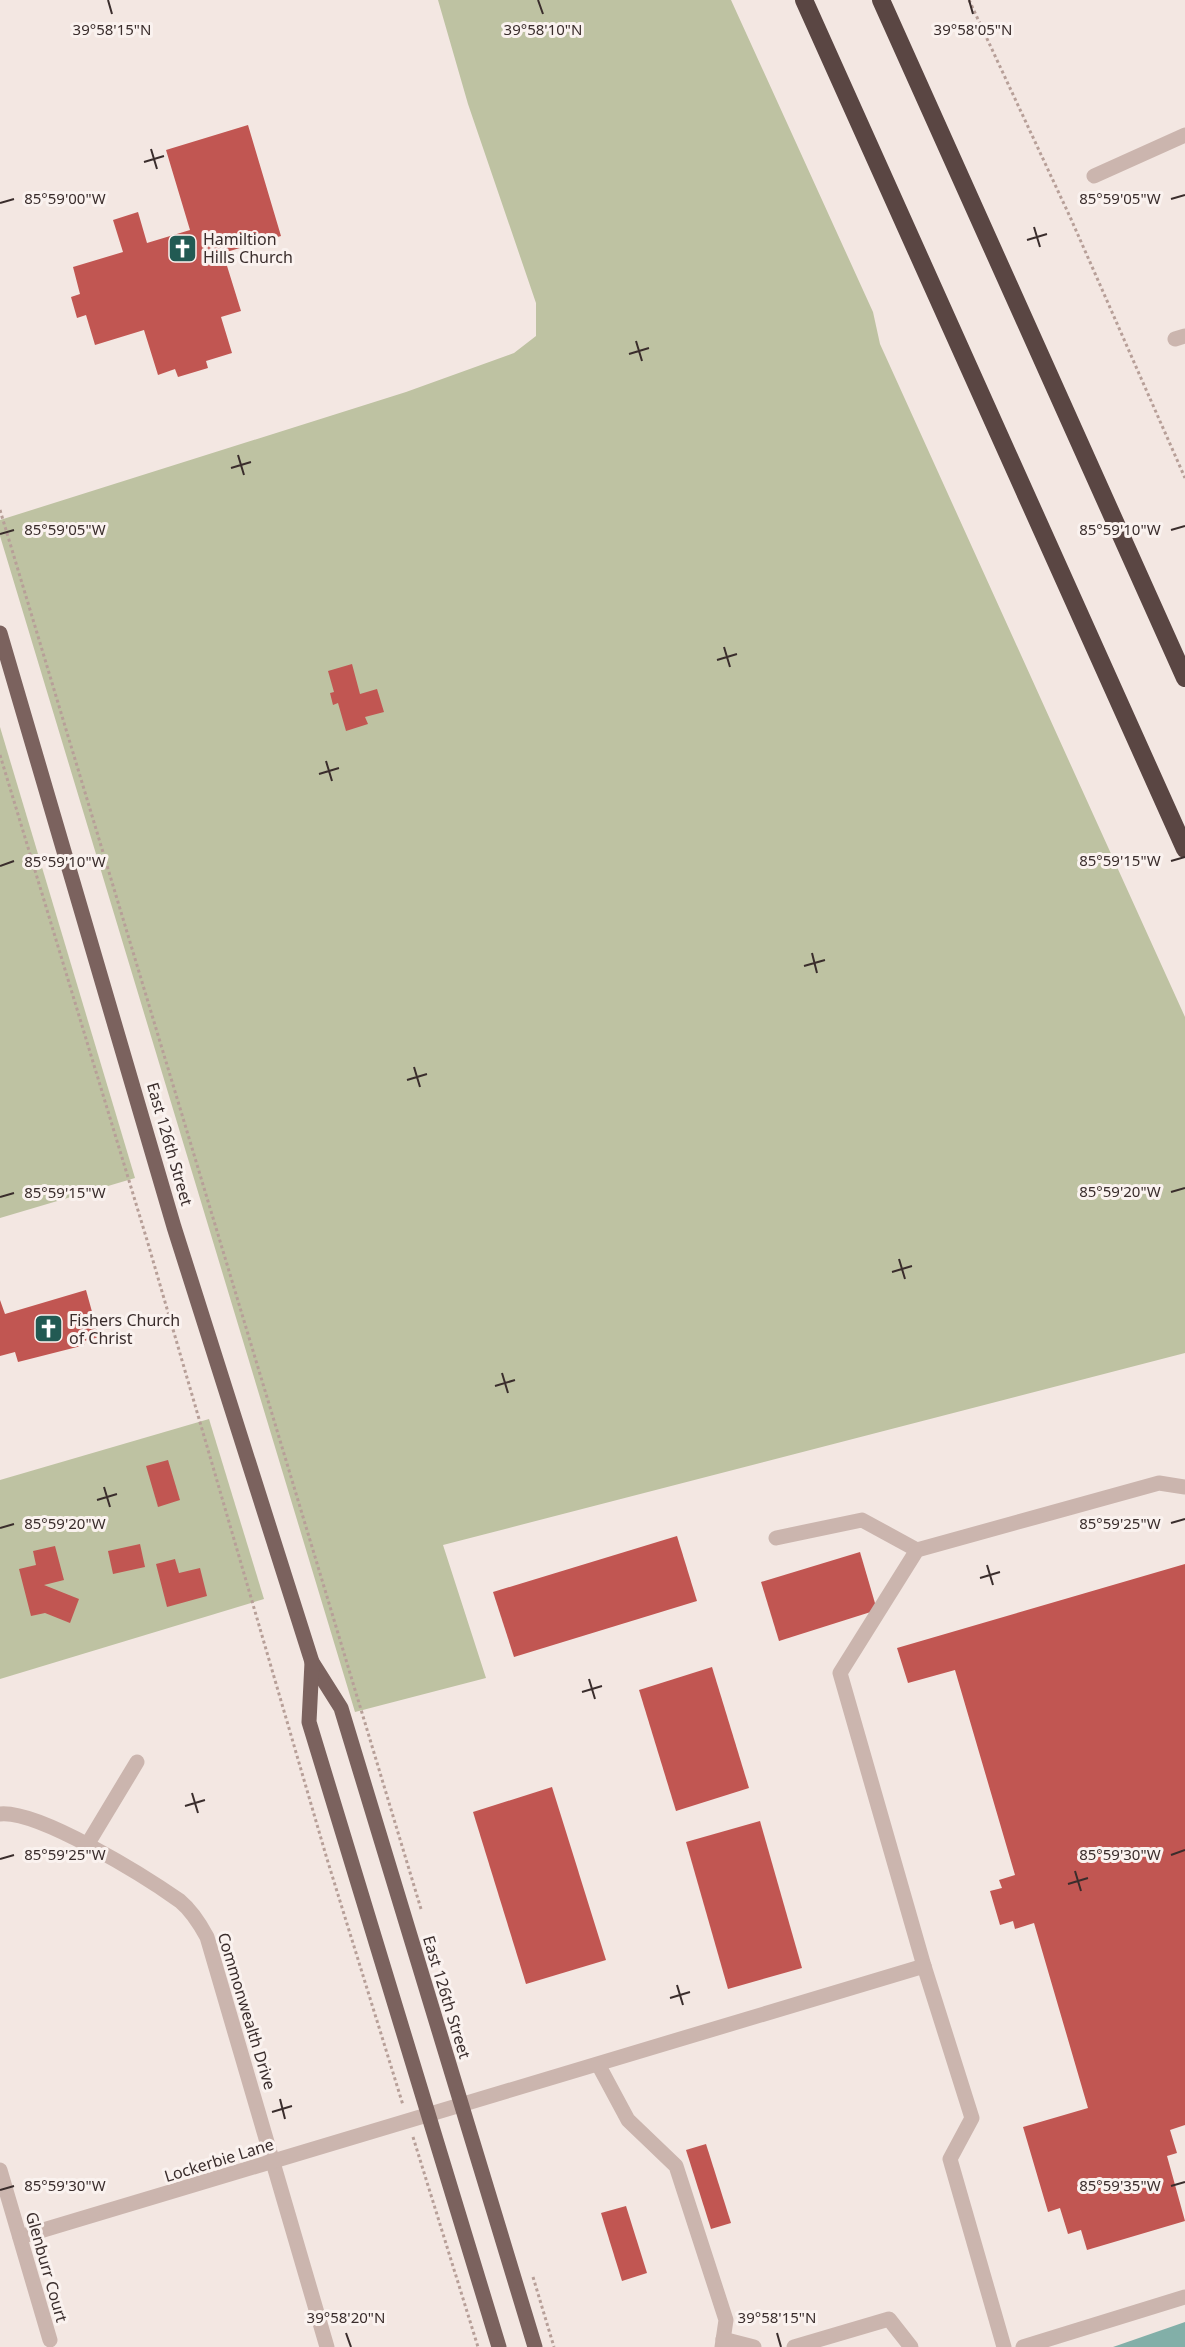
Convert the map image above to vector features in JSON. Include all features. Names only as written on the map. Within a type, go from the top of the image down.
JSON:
[{"type":"highway","points":[[804,0],[1185,849]]},
{"type":"highway","points":[[881,0],[1185,678]]},
{"type":"main road","name":"East 126th Street","points":[[0,633],[174,1227],[312,1662],[341,1708],[535,2347]]},
{"type":"main road","name":"East 126th Street","points":[[312,1662],[309,1722],[499,2347]]},
{"type":"street","points":[[1094,176],[1185,135]]},
{"type":"street","points":[[1004,2347],[950,2160],[972,2118],[924,1966],[840,1673],[917,1550],[1159,1483],[1185,1487]]},
{"type":"street","points":[[776,1538],[861,1520],[917,1550]]},
{"type":"street","points":[[87,1845],[137,1762]]},
{"type":"street","name":"Commonwealth Drive","points":[[0,1814],[22,1816],[40,1821],[87,1845],[181,1902],[196,1918],[207,1937],[327,2347]]},
{"type":"street","name":"Lockerbie Lane","points":[[20,2237],[409,2123],[924,1966]]},
{"type":"street","points":[[599,2066],[628,2120],[676,2166],[726,2320],[723,2343],[754,2347]]},
{"type":"street","name":"Glenburr Court","points":[[0,2170],[50,2340]]},
{"type":"street","points":[[1023,2347],[1185,2297]]},
{"type":"street","points":[[794,2347],[889,2319],[911,2347]]},
{"type":"path","points":[[969,0],[1071,219],[1185,478]]},
{"type":"path","points":[[0,510],[424,1920]]},
{"type":"path","points":[[0,755],[147,1240],[327,1859],[478,2347]]},
{"type":"path","points":[[530,2268],[554,2347]]},
{"type":"green space","points":[[438,0],[731,0],[873,312],[880,344],[1185,1017],[1185,1353],[443,1545],[486,1678],[355,1712],[0,536],[0,520],[406,392],[514,353],[536,336],[536,303],[468,104]]},
{"type":"green space","points":[[0,727],[135,1178],[0,1218]]},
{"type":"green space","points":[[209,1419],[264,1599],[0,1679],[0,1480]]},
{"type":"water","points":[[1185,2322],[1185,2347],[1113,2347]]},
{"type":"building","name":"Hamiltion Hills Church","points":[[248,125],[281,236],[223,253],[241,311],[221,317],[232,353],[206,361],[208,368],[178,377],[175,369],[158,375],[144,330],[95,345],[86,315],[77,318],[71,297],[80,294],[73,267],[123,252],[113,220],[138,212],[147,243],[190,230],[166,150]]},
{"type":"building","points":[[352,664],[360,694],[377,689],[384,712],[365,717],[368,724],[346,731],[338,703],[333,705],[330,693],[334,692],[328,671]]},
{"type":"building","name":"Fishers Church of Christ","points":[[86,1290],[99,1337],[84,1341],[85,1345],[18,1362],[15,1352],[0,1356],[0,1300],[5,1314]]},
{"type":"building","points":[[168,1460],[180,1500],[158,1507],[146,1466]]},
{"type":"building","points":[[677,1536],[697,1601],[514,1657],[493,1592]]},
{"type":"building","points":[[140,1544],[145,1567],[113,1574],[108,1551]]},
{"type":"building","points":[[55,1546],[64,1580],[44,1585],[79,1599],[70,1623],[45,1613],[31,1616],[19,1569],[36,1565],[33,1551]]},
{"type":"building","points":[[860,1552],[877,1610],[779,1641],[761,1582]]},
{"type":"building","points":[[175,1559],[179,1573],[200,1568],[207,1596],[167,1607],[156,1564]]},
{"type":"building","points":[[1185,1564],[1185,2125],[1170,2130],[1177,2153],[1167,2156],[1185,2221],[1087,2250],[1081,2230],[1068,2234],[1060,2208],[1048,2212],[1023,2127],[1088,2108],[1034,1923],[1015,1929],[1013,1921],[1000,1925],[990,1891],[1002,1888],[999,1880],[1015,1875],[955,1670],[908,1683],[897,1648]]},
{"type":"building","points":[[712,1667],[749,1788],[676,1811],[639,1690]]},
{"type":"building","points":[[552,1787],[606,1960],[526,1984],[473,1812]]},
{"type":"building","points":[[760,1821],[802,1968],[728,1989],[686,1842]]},
{"type":"building","points":[[706,2144],[731,2223],[711,2229],[686,2150]]},
{"type":"building","points":[[626,2206],[647,2273],[622,2281],[601,2213]]},
{"type":"place","name":"Hamiltion Hills Church","points":[[182,248]]},
{"type":"place","name":"Fishers Church of Christ","points":[[48,1329]]}]
